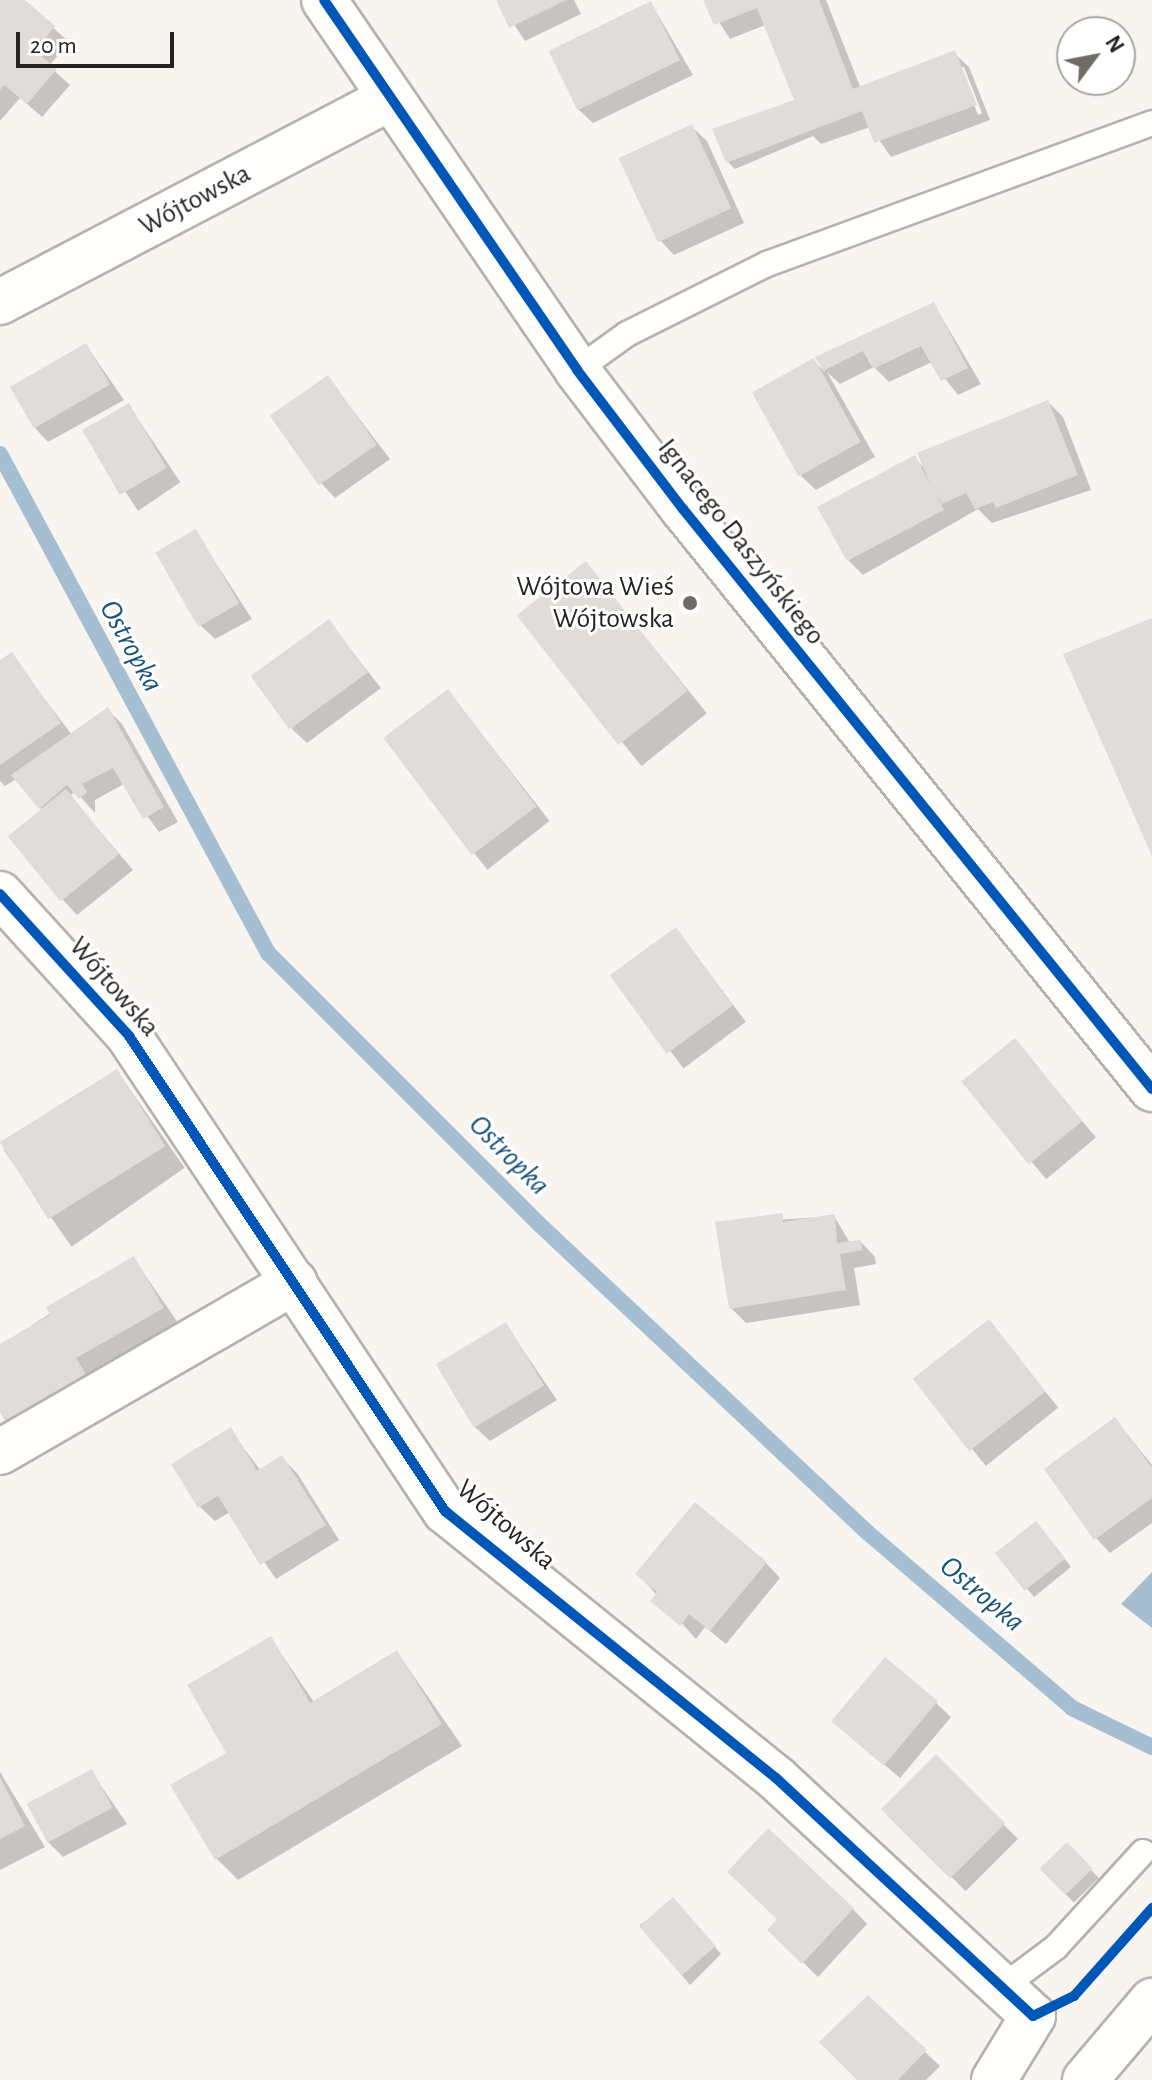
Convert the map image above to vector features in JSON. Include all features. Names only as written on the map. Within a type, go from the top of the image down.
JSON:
[{"type":"street","name":"Ignacego Daszyńskiego","points":[[324,0],[577,370],[1152,1089]]},
{"type":"street","name":"Wójtowska","points":[[0,302],[389,99]]},
{"type":"street","name":"Wójtowska","points":[[0,894],[129,1036],[445,1511],[776,1778],[1017,2002]]},
{"type":"street","points":[[0,1452],[295,1282]]},
{"type":"street","points":[[1085,2080],[1152,2001]]},
{"type":"street","points":[[994,2080],[1017,2002]]},
{"type":"lane","points":[[577,370],[627,334],[767,264],[1152,123]]},
{"type":"lane","points":[[1017,2002],[1056,1947],[1143,1852]]},
{"type":"water","points":[[1152,1572],[1152,1628],[1121,1604]]},
{"type":"building","points":[[0,0],[25,0],[55,26],[35,51],[57,69],[27,104],[4,85],[0,90]]},
{"type":"building","points":[[496,0],[566,0],[509,28]]},
{"type":"building","points":[[703,0],[819,0],[853,89],[955,50],[977,105],[874,143],[862,111],[726,163],[712,129],[794,100],[757,8],[714,25]]},
{"type":"building","points":[[651,1],[680,60],[577,110],[549,51]]},
{"type":"building","points":[[692,124],[731,208],[658,243],[619,158]]},
{"type":"building","points":[[934,302],[968,368],[941,381],[921,346],[873,369],[863,351],[823,371],[815,357]]},
{"type":"building","points":[[86,343],[110,385],[34,429],[10,387]]},
{"type":"building","points":[[814,358],[861,442],[798,476],[752,392]]},
{"type":"building","points":[[328,375],[377,445],[319,485],[270,416]]},
{"type":"building","points":[[1048,400],[1078,475],[996,508],[993,502],[975,509],[966,493],[942,504],[935,492],[944,510],[847,561],[817,507],[915,455],[931,486],[917,453]]},
{"type":"building","points":[[129,403],[167,468],[120,495],[82,430]]},
{"type":"building","points":[[196,529],[239,603],[198,627],[155,552]]},
{"type":"building","points":[[586,561],[688,691],[618,745],[517,615]]},
{"type":"building","points":[[1152,618],[1152,856],[1063,654]]},
{"type":"building","points":[[329,619],[368,672],[289,729],[251,676]]},
{"type":"building","points":[[12,652],[61,723],[0,765],[0,660]]},
{"type":"building","points":[[448,689],[536,806],[472,855],[383,738]]},
{"type":"building","points":[[108,707],[164,807],[143,819],[113,768],[82,784],[87,792],[79,799],[67,785],[39,809],[11,775]]},
{"type":"building","points":[[66,789],[119,854],[61,901],[8,836]]},
{"type":"building","points":[[676,927],[733,1005],[667,1054],[610,975]]},
{"type":"building","points":[[1015,1038],[1082,1121],[1029,1165],[961,1081]]},
{"type":"building","points":[[117,1069],[165,1146],[48,1219],[0,1142]]},
{"type":"building","points":[[783,1213],[783,1222],[835,1214],[837,1243],[861,1240],[862,1250],[840,1254],[846,1290],[729,1309],[715,1222]]},
{"type":"building","points":[[134,1256],[164,1308],[76,1358],[90,1381],[8,1427],[0,1412],[0,1344],[50,1315],[46,1307]]},
{"type":"building","points":[[989,1319],[1046,1391],[969,1451],[913,1379]]},
{"type":"building","points":[[506,1322],[544,1385],[474,1428],[436,1364]]},
{"type":"building","points":[[1115,1417],[1152,1468],[1152,1498],[1094,1540],[1044,1469]]},
{"type":"building","points":[[231,1427],[257,1471],[282,1455],[326,1525],[260,1565],[218,1496],[198,1508],[171,1464]]},
{"type":"building","points":[[695,1502],[767,1562],[710,1631],[689,1614],[680,1626],[650,1601],[657,1592],[635,1574]]},
{"type":"building","points":[[1036,1521],[1066,1559],[1025,1591],[995,1553]]},
{"type":"building","points":[[271,1636],[310,1703],[397,1650],[442,1724],[215,1860],[170,1785],[226,1753],[187,1685]]},
{"type":"building","points":[[885,1657],[938,1701],[884,1766],[831,1721]]},
{"type":"building","points":[[936,1754],[1005,1823],[950,1878],[881,1809]]},
{"type":"building","points":[[92,1769],[113,1808],[47,1843],[27,1804]]},
{"type":"building","points":[[0,1777],[25,1826],[0,1839]]},
{"type":"building","points":[[768,1828],[854,1908],[802,1964],[767,1930],[777,1919],[727,1872]]},
{"type":"building","points":[[1067,1842],[1093,1869],[1065,1895],[1040,1868]]},
{"type":"building","points":[[673,1897],[716,1946],[682,1976],[639,1927]]},
{"type":"building","points":[[868,1995],[927,2050],[898,2080],[857,2080],[819,2042]]},
{"type":"waterway","name":"Ostropka","points":[[0,454],[268,953],[539,1224],[867,1532],[1072,1708],[1152,1747]]},
{"type":"cycle path","points":[[324,0],[577,370],[683,509],[1152,1089]]},
{"type":"cycle path","points":[[0,894],[129,1036],[445,1511],[776,1778],[1033,2016]]},
{"type":"cycle path","points":[[1033,2016],[1074,1996],[1152,1908]]},
{"type":"place","name":"Wójtowa Wieś Wójtowska","points":[[690,603]]}]
